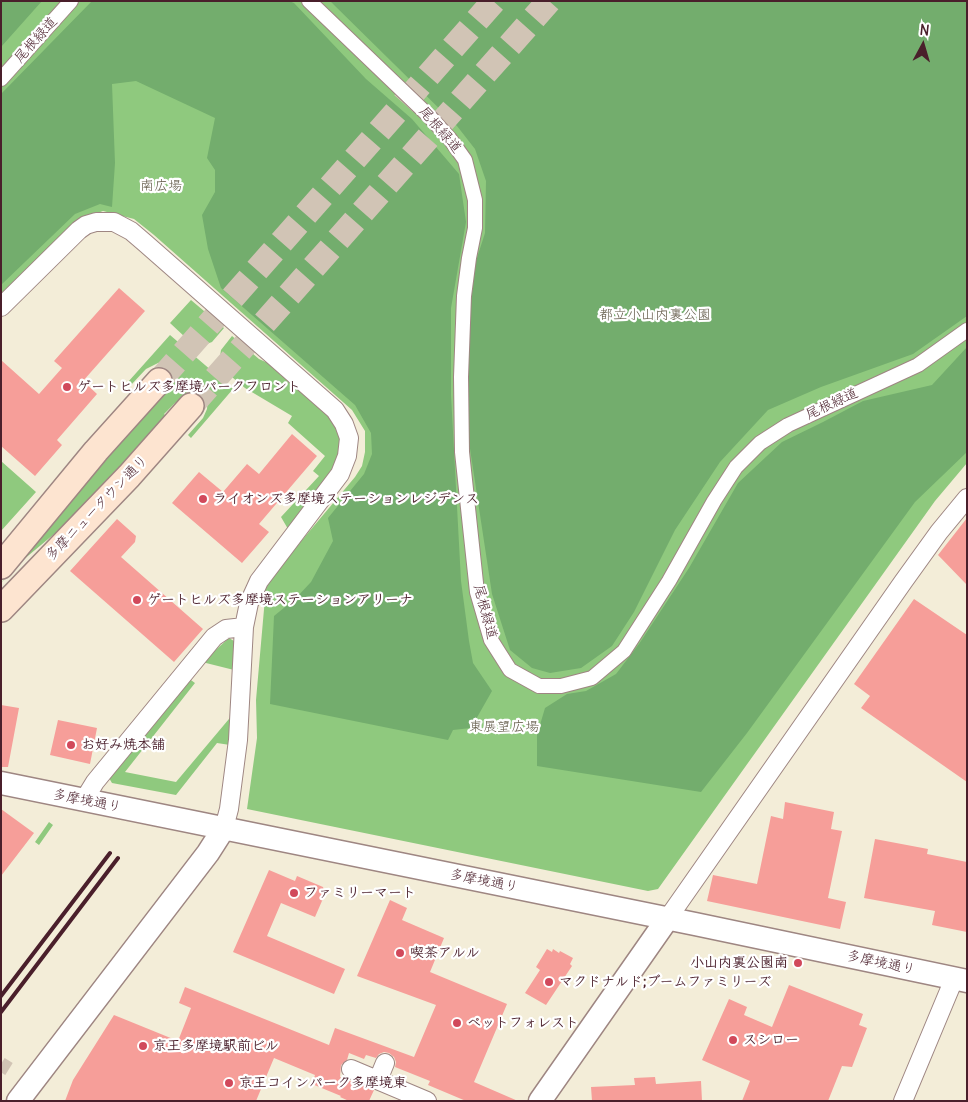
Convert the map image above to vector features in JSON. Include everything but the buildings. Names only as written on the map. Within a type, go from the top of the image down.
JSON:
[{"type":"main road","points":[[1,566],[96,451],[159,381]]},
{"type":"main road","name":"多摩ニュータウン通り","points":[[1,609],[129,476],[191,406]]},
{"type":"street","name":"尾根緑道","points":[[1,79],[71,1]]},
{"type":"street","name":"尾根緑道","points":[[309,1],[430,117],[450,139],[465,160],[475,200],[475,228],[468,258],[464,296],[461,377],[462,452],[477,592],[491,640],[510,670],[539,686],[561,686],[592,678],[624,651],[665,588],[714,501],[736,467],[760,444],[788,425],[918,365],[967,330]]},
{"type":"street","points":[[1,307],[79,230],[86,225],[96,222],[114,222],[138,237],[335,410],[344,424],[349,438],[347,456],[340,474],[259,581],[249,603],[244,627],[238,740],[229,809],[224,828],[208,853],[18,1101]]},
{"type":"street","points":[[540,1101],[903,582],[939,532],[967,498]]},
{"type":"street","points":[[84,800],[95,782],[214,637],[226,629],[244,627]]},
{"type":"street","name":"多摩境通り","points":[[1,783],[668,918],[960,980]]},
{"type":"street","points":[[903,1101],[960,980]]},
{"type":"street","points":[[378,1080],[385,1063]]},
{"type":"street","points":[[351,1069],[427,1101]]},
{"type":"green space","name":"都立小山内裏公園","points":[[1,1],[967,1],[967,463],[935,501],[658,889],[648,891],[247,809],[257,738],[256,700],[265,598],[260,598],[271,577],[355,477],[362,466],[365,452],[365,431],[352,410],[134,219],[103,211],[76,221],[1,294]]},
{"type":"green space","points":[[1,1],[42,1],[1,47]]},
{"type":"green space","points":[[92,1],[289,1],[294,3],[366,79],[412,119],[459,174],[466,222],[451,308],[451,395],[461,581],[473,663],[492,691],[471,728],[453,730],[448,740],[270,704],[274,616],[296,598],[311,582],[333,541],[328,518],[364,474],[372,454],[371,433],[355,405],[221,288],[208,249],[202,215],[215,192],[215,170],[207,158],[215,118],[136,81],[112,84],[115,163],[112,207],[100,204],[75,214],[1,285],[1,94]]},
{"type":"green space","points":[[330,1],[967,1],[967,316],[913,354],[821,387],[768,410],[720,462],[675,530],[634,612],[612,646],[581,668],[550,673],[532,668],[510,650],[492,594],[469,442],[469,318],[476,261],[485,233],[486,181],[475,149],[457,126]]},
{"type":"green space","points":[[191,300],[224,328],[212,342],[204,345],[196,344],[186,338],[170,323]]},
{"type":"green space","points":[[170,335],[233,389],[191,438],[188,435],[203,418],[207,409],[208,396],[205,393],[196,391],[174,404],[164,414],[167,417],[77,515],[23,560],[1,583],[67,500],[167,389],[173,376],[174,368],[168,361],[158,363],[146,369],[131,385],[128,382]]},
{"type":"green space","points":[[232,336],[259,359],[270,364],[329,415],[337,426],[342,448],[335,470],[288,529],[281,517],[319,476],[313,471],[325,456],[288,423],[292,416],[245,388],[226,372],[219,363],[221,350]]},
{"type":"green space","points":[[967,347],[967,452],[915,502],[747,733],[701,792],[537,766],[537,735],[545,708],[567,694],[586,691],[616,674],[639,644],[689,568],[738,483],[782,442],[863,401],[932,385]]},
{"type":"green space","points":[[1,461],[36,492],[1,531]]},
{"type":"green space","points":[[229,638],[234,641],[234,670],[202,662]]},
{"type":"green space","points":[[188,678],[195,683],[125,772],[176,782],[234,713],[230,745],[217,743],[176,795],[112,783],[109,778]]},
{"type":"green space","points":[[49,822],[53,825],[39,845],[35,842]]},
{"type":"tunnel","points":[[159,381],[494,1]]},
{"type":"tunnel","points":[[191,406],[549,1]]},
{"type":"tunnel","points":[[1,1064],[9,1069]]},
{"type":"railway","points":[[1,996],[110,853]]},
{"type":"railway","points":[[1,1012],[118,858]]},
{"type":"place","name":"ゲートヒルズ多摩境パークフロント","points":[[67,387]]},
{"type":"place","name":"ライオンズ多摩境ステーションレジデンス","points":[[203,499]]},
{"type":"place","name":"ゲートヒルズ多摩境ステーションアリーナ","points":[[137,600]]},
{"type":"place","name":"お好み焼本舗","points":[[71,745]]},
{"type":"place","name":"ファミリーマート","points":[[294,893]]},
{"type":"place","name":"喫茶アルル","points":[[400,953]]},
{"type":"place","name":"小山内裏公園南","points":[[798,963]]},
{"type":"place","name":"マクドナルド;ブームファミリーズ","points":[[549,982]]},
{"type":"place","name":"ペットフォレスト","points":[[457,1023]]},
{"type":"place","name":"スシロー","points":[[733,1040]]},
{"type":"place","name":"京王多摩境駅前ビル","points":[[143,1046]]},
{"type":"place","name":"京王コインパーク多摩境東","points":[[229,1083]]},
{"type":"park label","name":"南広場","points":[[161,186]]},
{"type":"park label","name":"東展望広場","points":[[504,727]]}]
